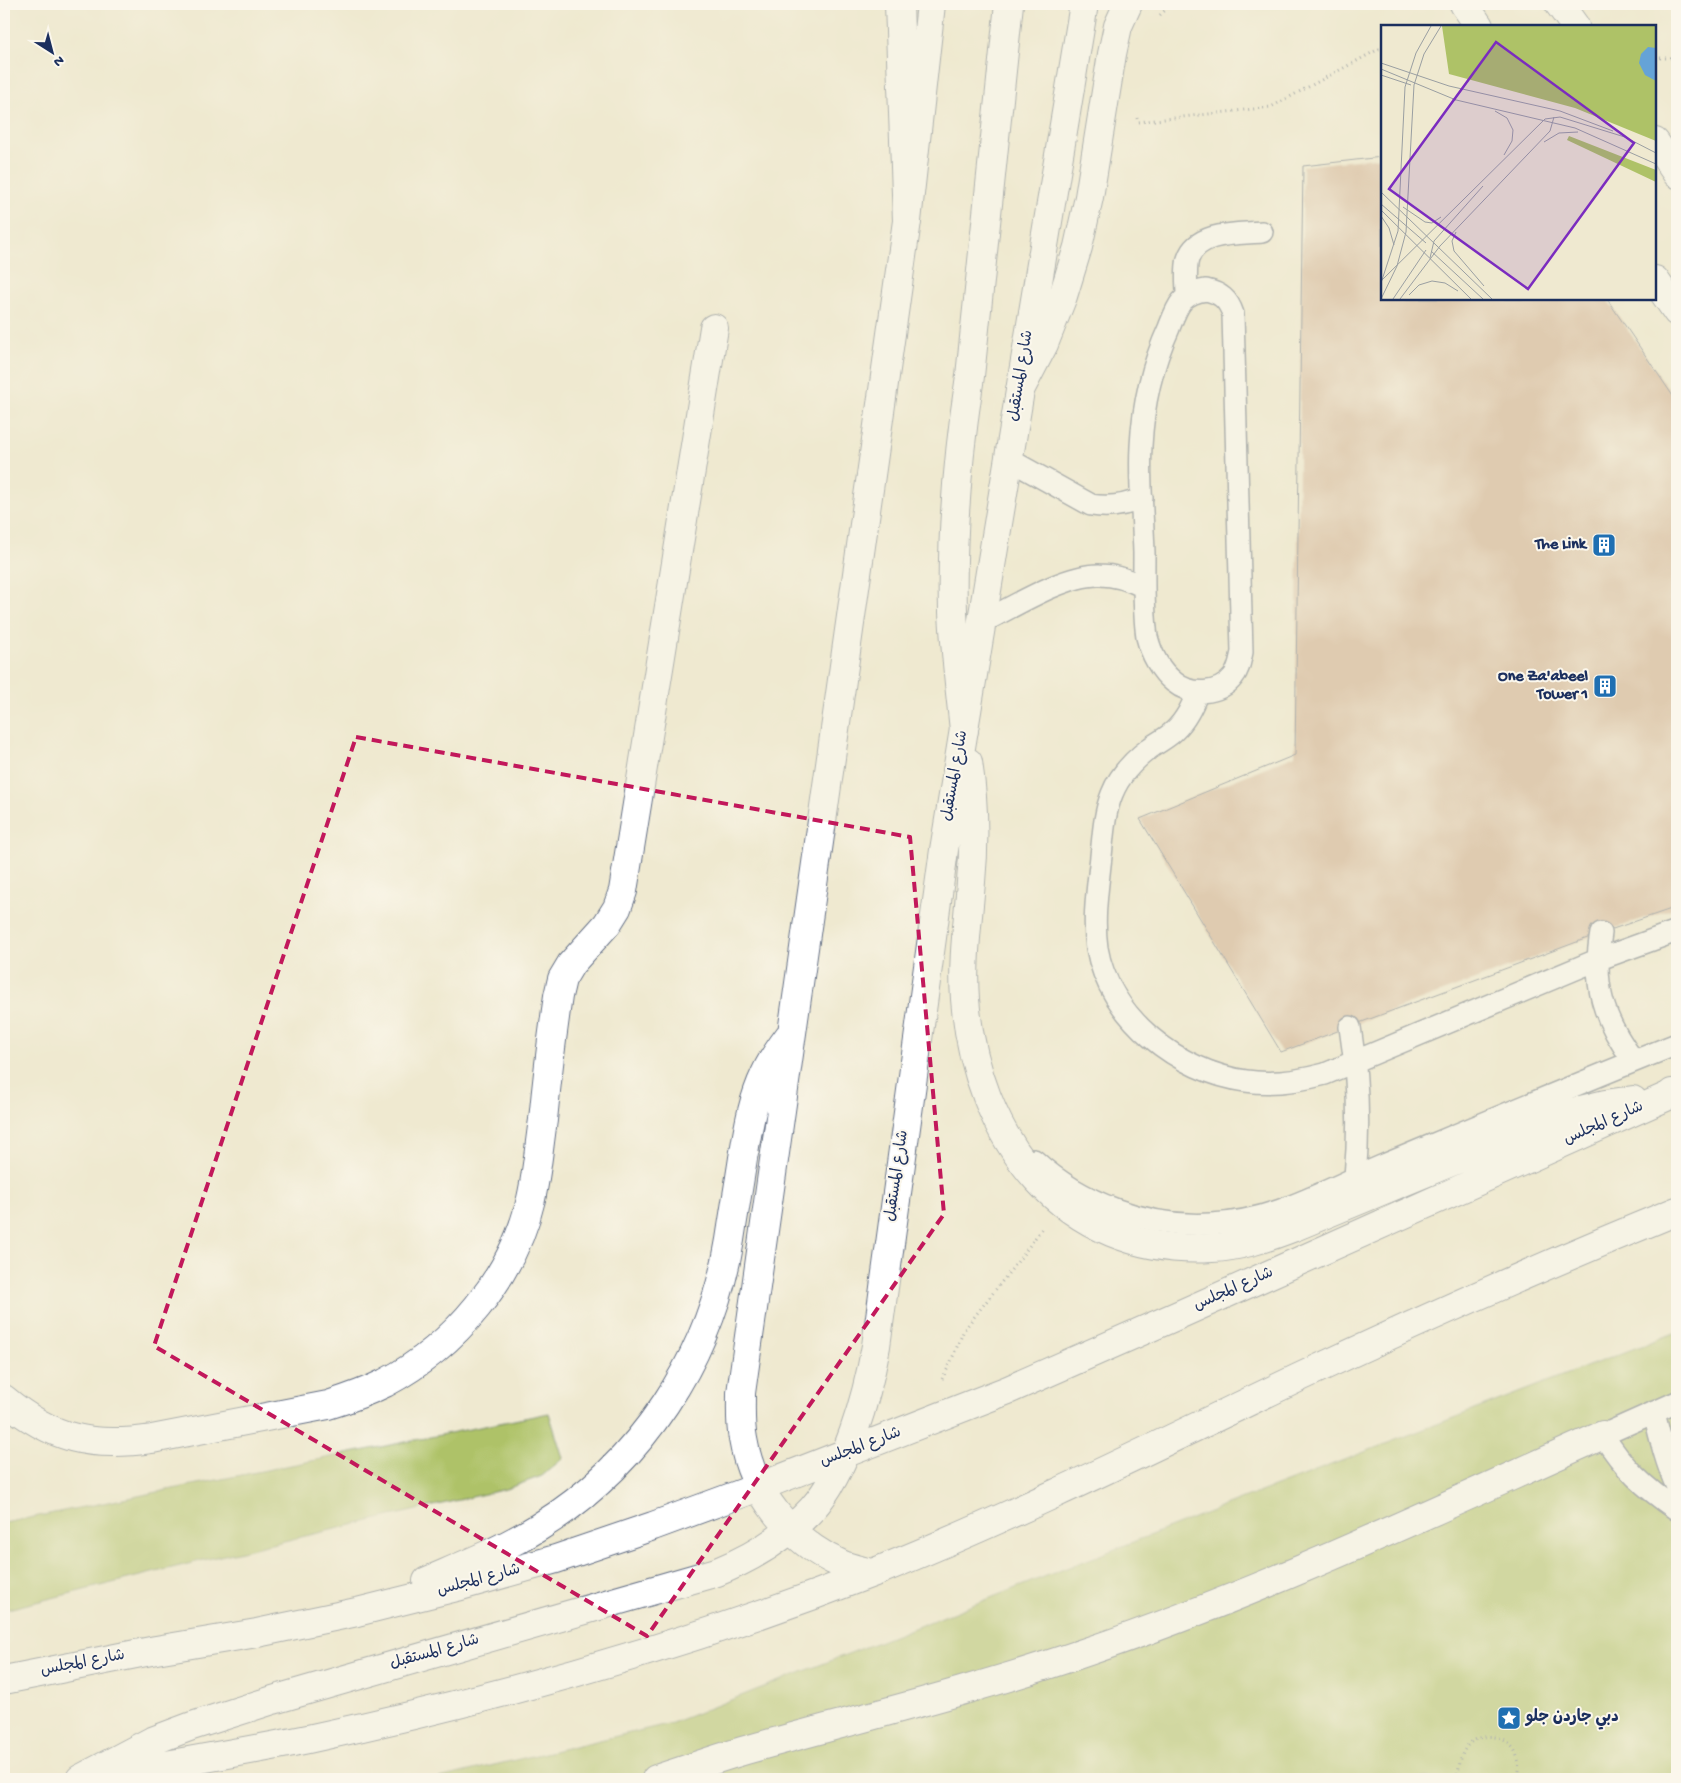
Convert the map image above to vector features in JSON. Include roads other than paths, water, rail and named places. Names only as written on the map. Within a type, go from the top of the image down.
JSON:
[{"type":"main road","points":[[899,4],[907,221]]},
{"type":"main road","points":[[870,1573],[842,1564],[815,1549],[791,1530],[773,1510],[759,1487],[749,1465],[740,1417],[741,1393],[907,221],[931,4]]},
{"type":"main road","points":[[1009,4],[971,366],[961,434],[953,553],[953,612],[957,671],[972,806],[972,882],[963,970],[965,1000],[976,1060],[990,1104],[1001,1129],[1017,1156],[1042,1186],[1060,1202],[1083,1218],[1107,1230],[1159,1246],[1196,1249],[1214,1248],[1241,1244],[1292,1228],[1572,1112],[1605,1104],[1675,1093]]},
{"type":"main road","name":"شارع المستقبل","points":[[80,1779],[152,1741],[200,1723],[717,1572],[743,1561],[768,1547],[791,1530],[818,1501],[831,1482],[856,1426],[876,1346],[944,850],[1084,4]]},
{"type":"main road","points":[[1020,390],[1044,344],[1063,296],[1078,247],[1089,197],[1112,54],[1118,26],[1128,4]]},
{"type":"main road","points":[[1464,4],[1478,25]]},
{"type":"main road","points":[[1559,4],[1574,25]]},
{"type":"main road","points":[[1656,143],[1677,174]]},
{"type":"main road","points":[[1656,281],[1677,312]]},
{"type":"main road","points":[[4,1399],[23,1415],[46,1428],[72,1438],[98,1442],[125,1443],[328,1405],[384,1384],[435,1350],[477,1308],[495,1283],[522,1230],[531,1200],[558,996],[562,979],[571,964],[607,924],[617,908],[623,891],[714,328]]},
{"type":"main road","points":[[357,1612],[508,1545],[541,1526],[600,1481],[650,1426],[672,1394],[691,1360],[706,1325],[719,1288],[728,1251],[748,1124],[755,1099],[764,1075],[793,1031]]},
{"type":"main road","name":"شارع المجلس","points":[[4,1680],[156,1650],[257,1633],[357,1612],[457,1587],[556,1559],[759,1487],[1008,1390],[1183,1314],[1675,1093]]},
{"type":"main road","points":[[84,1779],[303,1740],[495,1695],[685,1640],[778,1608],[960,1537],[1048,1498],[1301,1377],[1476,1297],[1677,1211]]},
{"type":"main road","points":[[656,1779],[750,1749],[836,1727],[1078,1654],[1199,1612],[1326,1559],[1603,1435]]},
{"type":"lane","points":[[1187,295],[1188,259],[1200,243],[1208,238],[1218,236],[1262,232]]},
{"type":"lane","points":[[1206,290],[1215,292],[1224,297],[1230,304],[1234,314],[1242,652],[1239,665],[1233,677],[1223,686],[1211,691],[1198,692],[1185,689],[1173,682],[1164,672],[1150,649],[1145,625],[1141,447],[1144,412],[1151,377],[1162,344],[1180,302],[1187,295],[1196,291],[1206,290]]},
{"type":"lane","points":[[1008,459],[1091,505],[1118,507],[1142,498]]},
{"type":"lane","points":[[981,623],[1050,588],[1082,577],[1114,576],[1130,580],[1144,587]]},
{"type":"lane","points":[[1198,692],[1185,719],[1170,735],[1151,747],[1128,767],[1110,800],[1105,823],[1094,923],[1098,950],[1105,975],[1117,999],[1153,1038],[1189,1063],[1221,1076],[1247,1081],[1272,1083],[1299,1081],[1356,1062],[1597,960],[1677,931]]},
{"type":"lane","points":[[1601,933],[1597,960],[1602,1004],[1610,1024],[1634,1061]]},
{"type":"lane","points":[[1350,1027],[1356,1062],[1359,1119],[1355,1177]]},
{"type":"lane","points":[[990,1104],[1006,1128],[1025,1151],[1046,1171],[1070,1188],[1102,1205],[1137,1216],[1173,1223],[1210,1225],[1246,1220],[1272,1214],[1297,1205],[1355,1177],[1677,1044]]},
{"type":"lane","points":[[1677,1402],[1603,1435],[1630,1472],[1647,1488],[1677,1510]]},
{"type":"lane","points":[[1654,1412],[1660,1442],[1677,1487]]},
{"type":"place","name":"The Link","points":[[1604,545]]},
{"type":"place","name":"One Za'abeel Tower 1","points":[[1605,686]]},
{"type":"place","name":"دبي جاردن جلو","points":[[1509,1718]]}]
